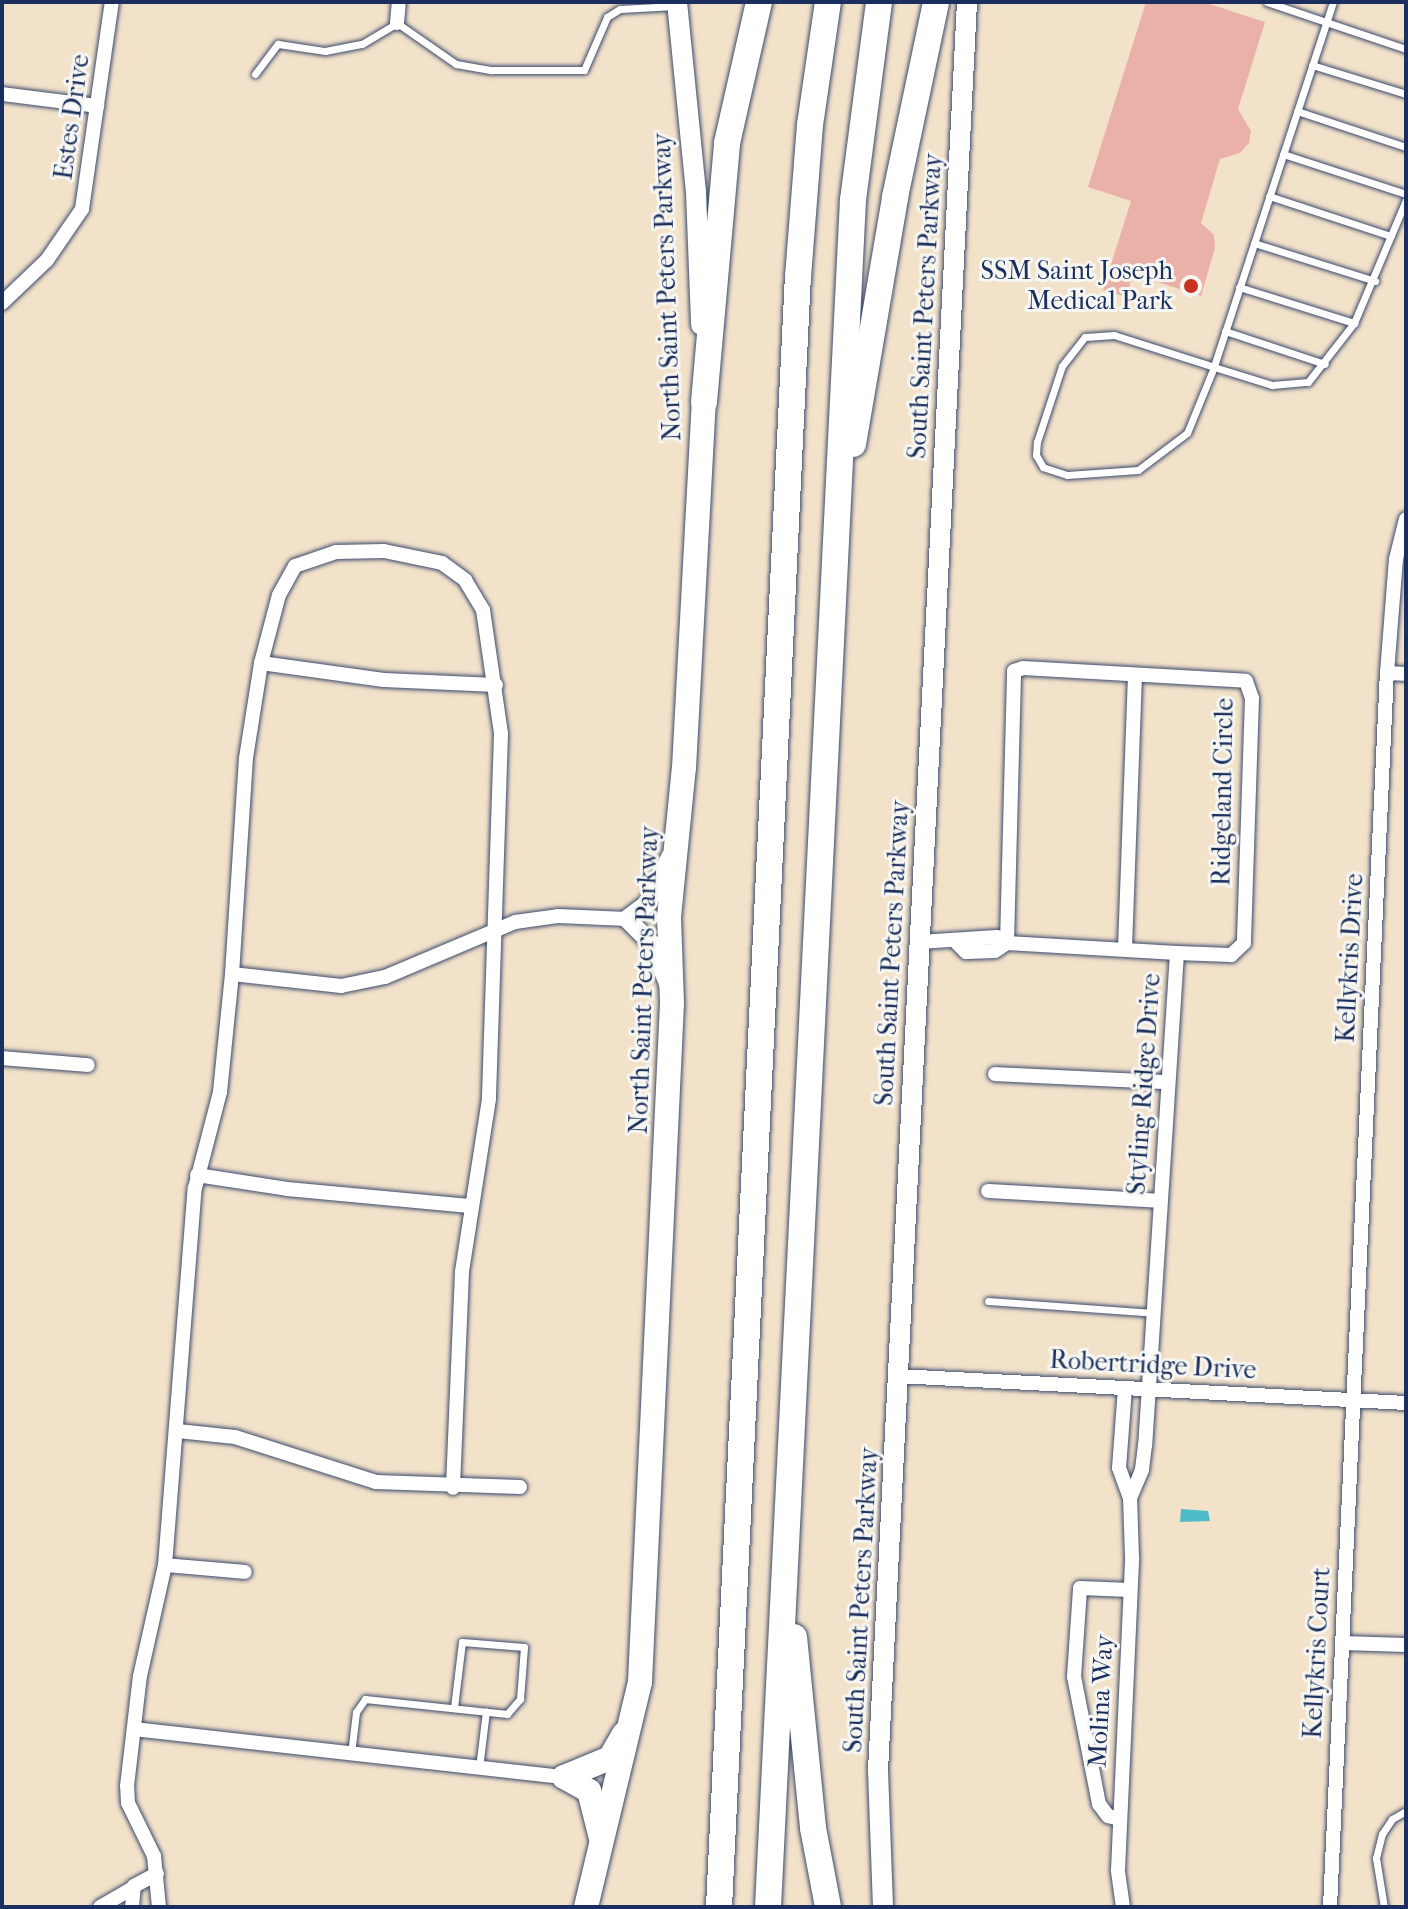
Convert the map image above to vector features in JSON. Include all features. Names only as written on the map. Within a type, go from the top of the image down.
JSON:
[{"type":"highway","points":[[704,402],[727,143],[759,2]]},
{"type":"highway","points":[[719,1907],[798,277],[810,125],[828,2]]},
{"type":"highway","points":[[768,1907],[853,200],[879,2]]},
{"type":"highway","points":[[836,526],[869,369],[895,197],[936,2]]},
{"type":"highway","points":[[785,1574],[813,1828],[828,1907]]},
{"type":"main road","name":"South Saint Peters Parkway","points":[[883,1907],[878,1771],[967,2]]},
{"type":"main road","name":"North Saint Peters Parkway","points":[[586,1907],[600,1859],[640,1682],[674,847],[684,768],[704,402],[696,192],[677,4]]},
{"type":"main road","points":[[564,1777],[610,1758],[631,1721]]},
{"type":"main road","points":[[564,1777],[589,1791],[599,1823],[600,1859]]},
{"type":"street","name":"Estes Drive","points":[[2,303],[47,260],[82,209],[112,2]]},
{"type":"street","points":[[397,23],[399,2]]},
{"type":"street","points":[[2,94],[97,106]]},
{"type":"street","name":"Kellykris Drive","points":[[1353,1401],[1387,673],[1396,559],[1406,519]]},
{"type":"street","points":[[159,1907],[154,1856],[128,1803],[134,1729],[165,1565],[197,1175],[220,1092],[232,974],[246,758],[261,663],[279,595],[295,566],[336,552],[384,551],[442,563],[465,580],[483,610],[496,685],[501,734],[489,1099],[462,1272],[453,1488]]},
{"type":"street","points":[[261,663],[384,680],[496,685]]},
{"type":"street","name":"Ridgeland Circle","points":[[1007,943],[1014,671],[1023,668],[1135,677],[1246,681],[1250,690],[1244,943],[1231,955],[1177,953]]},
{"type":"street","points":[[1387,673],[1406,674]]},
{"type":"street","points":[[1125,948],[1135,677]]},
{"type":"street","points":[[232,974],[341,986],[385,977],[496,929],[558,916],[627,919],[648,903],[674,847]]},
{"type":"street","points":[[627,919],[652,944],[670,989]]},
{"type":"street","name":"Styling Ridge Drive","points":[[919,942],[957,943],[967,937],[997,937],[1007,943],[1177,953],[1148,1389]]},
{"type":"street","points":[[2,1058],[88,1065]]},
{"type":"street","points":[[995,1074],[1167,1082]]},
{"type":"street","points":[[197,1175],[287,1189],[472,1206]]},
{"type":"street","points":[[988,1191],[1160,1201]]},
{"type":"street","name":"Robertridge Drive","points":[[898,1376],[1406,1403]]},
{"type":"street","name":"Molina Way","points":[[1123,1907],[1118,1870],[1130,1590],[1130,1498],[1119,1468],[1125,1388]]},
{"type":"street","name":"Molina Way","points":[[1130,1498],[1142,1470],[1148,1389]]},
{"type":"street","name":"Kellykris Court","points":[[1330,1907],[1353,1401]]},
{"type":"street","points":[[178,1431],[235,1437],[376,1482],[453,1488],[520,1487]]},
{"type":"street","points":[[165,1565],[245,1572]]},
{"type":"street","points":[[1120,1819],[1108,1816],[1099,1804],[1074,1677],[1080,1588],[1130,1590]]},
{"type":"street","points":[[1342,1643],[1406,1645]]},
{"type":"street","points":[[134,1729],[564,1777]]},
{"type":"street","points":[[100,1907],[157,1874]]},
{"type":"street","points":[[132,1907],[133,1888]]},
{"type":"lane","points":[[1267,2],[1406,49]]},
{"type":"lane","points":[[1333,2],[1214,367],[1187,433],[1138,470],[1067,475],[1043,467],[1036,455],[1062,366],[1085,337],[1114,335],[1214,367],[1291,387],[1308,382],[1354,323],[1375,281],[1406,200]]},
{"type":"lane","points":[[255,74],[278,44],[325,51],[362,44],[397,23],[456,64],[491,70],[584,70],[607,17],[620,9],[677,4]]},
{"type":"lane","points":[[1312,65],[1406,94]]},
{"type":"lane","points":[[1297,111],[1406,147]]},
{"type":"lane","points":[[1283,154],[1406,194]]},
{"type":"lane","points":[[1269,196],[1391,236]]},
{"type":"lane","points":[[1254,243],[1375,281]]},
{"type":"lane","points":[[1239,287],[1354,323]]},
{"type":"lane","points":[[1225,331],[1325,364]]},
{"type":"lane","points":[[988,1301],[1154,1313]]},
{"type":"lane","points":[[351,1754],[356,1712],[365,1699],[507,1714],[520,1699],[524,1647],[462,1642],[454,1707]]},
{"type":"lane","points":[[479,1768],[486,1711]]},
{"type":"lane","points":[[1384,1907],[1376,1858],[1387,1826],[1406,1811]]},
{"type":"water","points":[[1181,1509],[1208,1511],[1210,1521],[1180,1522]]},
{"type":"building","points":[[1146,2],[1203,2],[1265,22],[1238,109],[1251,131],[1249,143],[1240,153],[1220,159],[1201,223],[1214,235],[1215,248],[1201,296],[1133,274],[1126,297],[1103,290],[1131,201],[1088,187]]},
{"type":"place","name":"SSM Saint Joseph Medical Park","points":[[1191,286]]}]
